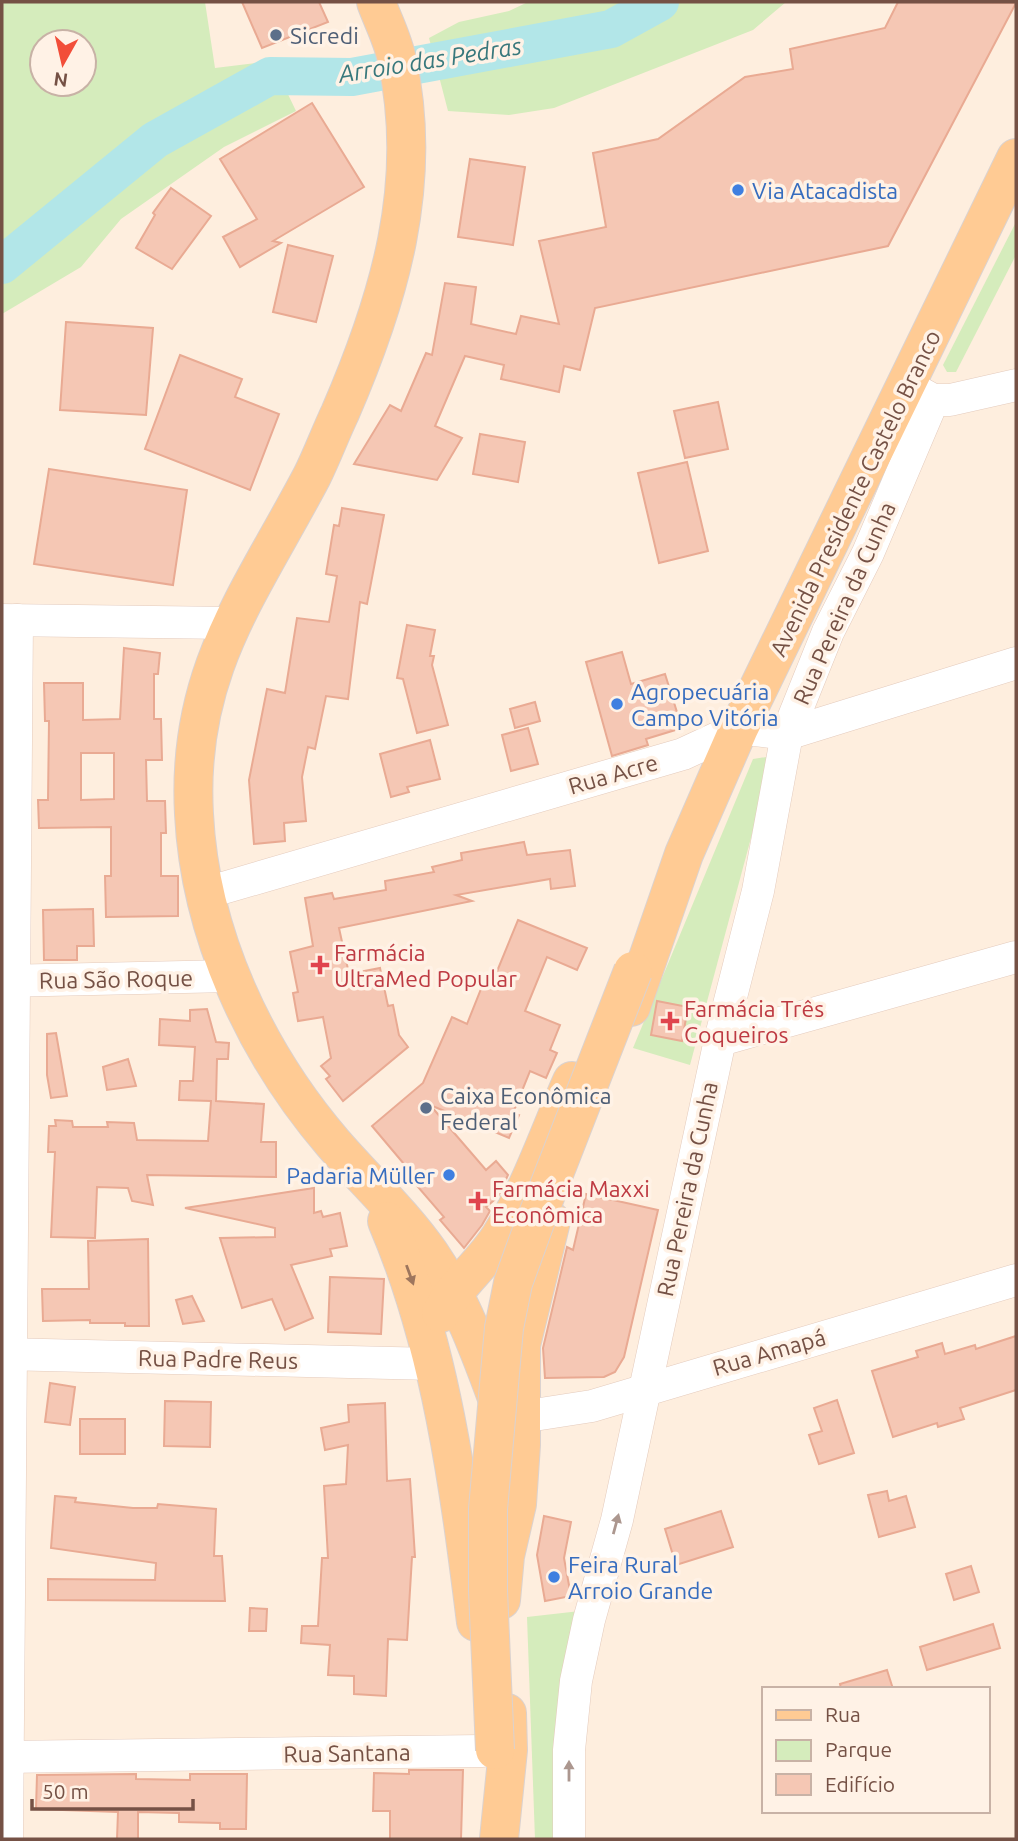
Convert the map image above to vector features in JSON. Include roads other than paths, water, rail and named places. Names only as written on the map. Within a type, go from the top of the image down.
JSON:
[{"type":"main road","points":[[376,2],[396,55],[405,104],[407,167],[390,280],[362,362],[313,473],[230,623],[206,687],[195,752],[195,836],[206,893],[230,976],[259,1037],[282,1075],[325,1134],[431,1255],[462,1281],[491,1381],[520,1464]]},
{"type":"main road","name":"Avenida Presidente Castelo Branco","points":[[499,1824],[508,1750],[501,1592],[505,1556],[517,1504],[521,1345],[524,1320],[553,1213],[643,974],[684,854],[739,728],[921,393],[957,285],[1016,158]]},
{"type":"main road","name":"Avenida Presidente Castelo Branco","points":[[957,285],[1006,229],[1016,209]]},
{"type":"main road","points":[[489,1750],[488,1509],[513,1283],[633,971],[684,854]]},
{"type":"main road","name":"Avenida Presidente Castelo Branco","points":[[431,1351],[462,1281],[498,1240],[513,1216],[622,965],[684,854]]},
{"type":"main road","points":[[374,1190],[415,1290],[431,1351],[456,1484],[499,1824]]},
{"type":"main road","points":[[462,1281],[503,1273],[521,1281],[526,1296],[524,1320]]},
{"type":"main road","points":[[456,1484],[462,1493],[481,1503],[496,1507],[517,1504]]},
{"type":"street","points":[[921,393],[950,400],[1016,384]]},
{"type":"street","name":"Rua Pereira da Cunha","points":[[569,1839],[569,1750],[576,1681],[589,1620],[617,1520],[720,1040],[758,891],[787,734],[828,632],[868,554],[921,393]]},
{"type":"street","points":[[7,1839],[5,1757],[9,620],[230,623]]},
{"type":"street","points":[[739,728],[787,734],[1016,663]]},
{"type":"street","name":"Rua Acre","points":[[206,893],[683,754],[739,728]]},
{"type":"street","points":[[720,1040],[1016,957]]},
{"type":"street","name":"Rua São Roque","points":[[8,981],[230,976]]},
{"type":"street","name":"Rua Amapá","points":[[521,1417],[592,1406],[1016,1280]]},
{"type":"street","name":"Rua Padre Reus","points":[[7,1354],[431,1351]]},
{"type":"street","name":"Rua Santana","points":[[5,1757],[489,1750]]},
{"type":"waterway","name":"Arroio das Pedras","points":[[2,265],[155,140],[270,76],[352,77],[611,29],[660,2]]},
{"type":"place","name":"Sicredi","points":[[276,35]]},
{"type":"place","name":"Via Atacadista","points":[[738,190]]},
{"type":"place","name":"Agropecuária Campo Vitória","points":[[617,704]]},
{"type":"place","name":"Farmácia UltraMed Popular","points":[[320,965]]},
{"type":"place","name":"Farmácia Três Coqueiros","points":[[670,1021]]},
{"type":"place","name":"Caixa Econômica Federal","points":[[426,1108]]},
{"type":"place","name":"Padaria Müller","points":[[449,1175]]},
{"type":"place","name":"Farmácia Maxxi Econômica","points":[[478,1201]]},
{"type":"place","name":"Feira Rural Arroio Grande","points":[[554,1577]]}]
